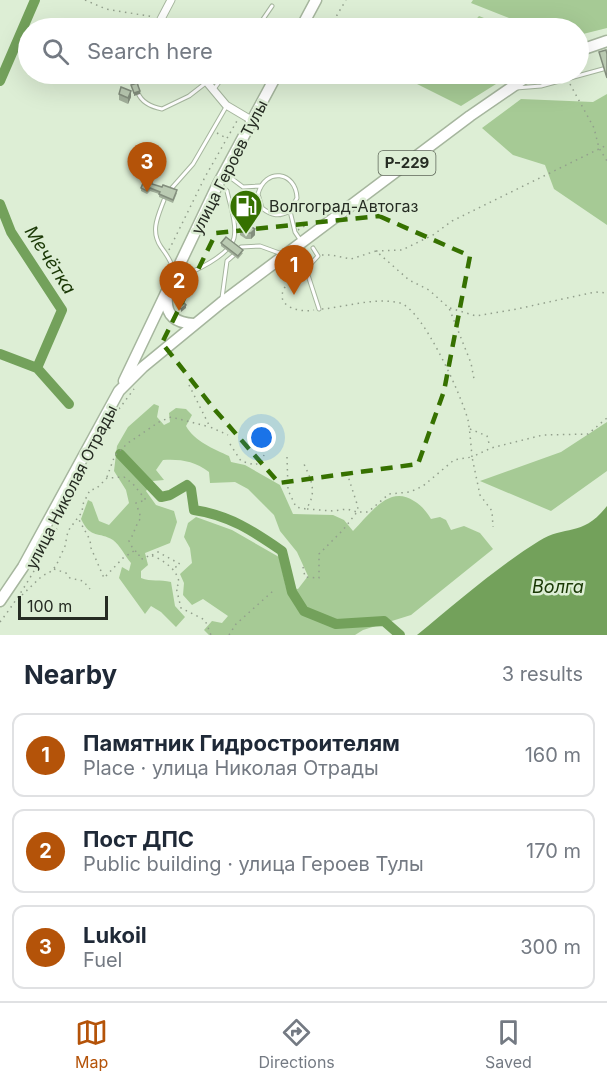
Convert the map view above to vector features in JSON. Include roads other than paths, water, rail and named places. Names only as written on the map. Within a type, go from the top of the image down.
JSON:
[{"type":"main road","points":[[306,18],[316,0]]},
{"type":"main road","points":[[589,47],[607,41]]},
{"type":"main road","name":"улица Героев Тулы","points":[[119,391],[168,293],[218,184],[272,84]]},
{"type":"main road","name":"улица Николая Отрады","points":[[10,599],[17,578],[119,391],[152,358],[221,303],[286,256],[308,245],[508,88],[517,84]]},
{"type":"main road","points":[[168,293],[167,310],[172,319],[181,323],[194,324]]},
{"type":"main road","name":"улица Николая Отрады","points":[[0,611],[33,561],[101,431],[119,391]]},
{"type":"street","points":[[162,18],[171,0]]},
{"type":"street","points":[[209,84],[226,105],[253,121]]},
{"type":"lane","points":[[264,18],[272,6]]},
{"type":"lane","points":[[589,73],[603,69]]},
{"type":"lane","points":[[135,84],[140,98],[162,109],[189,96],[204,84]]},
{"type":"lane","points":[[214,91],[219,84]]},
{"type":"lane","points":[[508,88],[550,84]]},
{"type":"lane","points":[[170,190],[193,164],[226,105]]},
{"type":"lane","points":[[227,169],[231,178],[243,188],[260,186]]},
{"type":"lane","points":[[290,211],[276,215],[262,208],[258,194],[265,180],[272,176],[288,178],[297,191],[297,198],[290,211],[295,232],[318,256],[306,269],[319,309]]},
{"type":"lane","points":[[165,200],[155,222],[155,233],[159,245],[172,264],[175,276],[188,274],[219,256],[234,241],[234,228],[227,191],[218,184]]},
{"type":"lane","points":[[221,303],[227,261],[241,247],[260,246],[286,256]]},
{"type":"water","name":"Волга","points":[[607,506],[607,635],[417,635],[523,551],[549,536],[590,523]]},
{"type":"waterway","name":"Мечётка","points":[[27,18],[35,0]]},
{"type":"waterway","name":"Мечётка","points":[[0,81],[18,39]]},
{"type":"waterway","name":"Мечётка","points":[[0,204],[11,232],[62,310],[37,368]]},
{"type":"waterway","name":"Мечётка","points":[[0,354],[37,368],[69,404]]},
{"type":"waterway","name":"Мечётка","points":[[120,454],[161,497],[170,495],[187,485],[191,489],[194,510],[230,520],[282,551],[292,592],[304,611],[336,624],[384,621],[400,635]]},
{"type":"place","name":"Lukoil","points":[[147,192]]},
{"type":"place","name":"Волгоград-Автогаз","points":[[246,235]]},
{"type":"place","name":"Памятник Гидростроителям","points":[[294,295]]},
{"type":"place","name":"Пост ДПС","points":[[179,311]]}]
